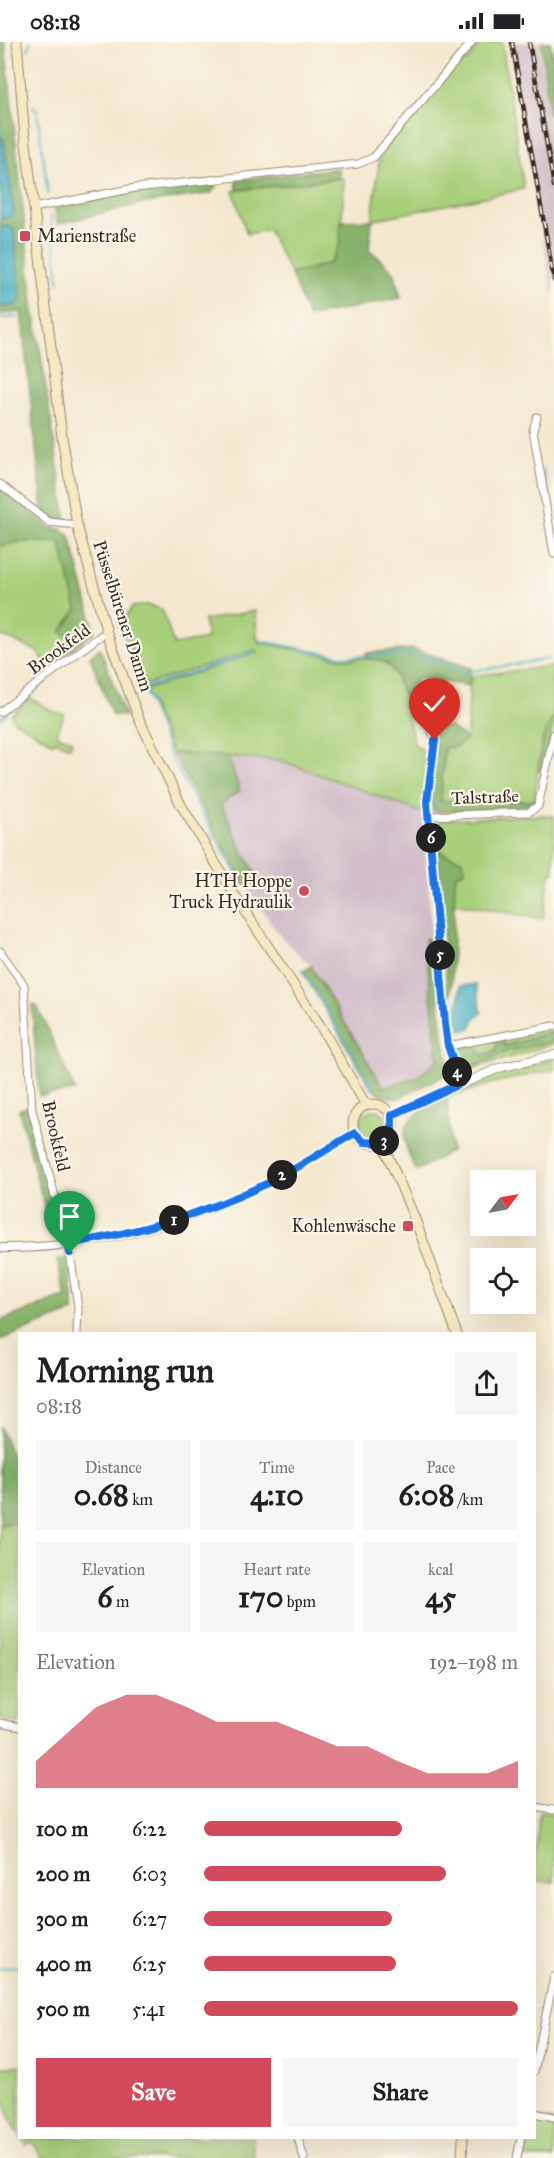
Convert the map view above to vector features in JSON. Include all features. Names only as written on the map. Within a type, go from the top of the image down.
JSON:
[{"type":"main road","name":"Püsselbürener Damm","points":[[17,42],[33,208],[62,437],[77,525],[107,633],[139,719],[181,806],[237,899],[321,1026],[366,1105]]},
{"type":"main road","points":[[378,1104],[392,1115],[392,1134],[382,1143],[364,1142],[355,1133],[353,1120],[366,1105],[378,1104]]},
{"type":"main road","points":[[382,1143],[415,1219],[456,1332]]},
{"type":"main road","points":[[462,2158],[463,2139]]},
{"type":"street","points":[[33,208],[135,188],[358,164],[374,157],[472,42]]},
{"type":"street","points":[[537,417],[533,430],[554,554]]},
{"type":"street","points":[[0,484],[49,522],[77,525]]},
{"type":"street","name":"Brookfeld","points":[[0,712],[107,633]]},
{"type":"street","name":"Talstraße","points":[[427,717],[435,740],[427,801],[448,1046],[461,1083]]},
{"type":"street","name":"Talstraße","points":[[429,816],[529,812],[538,806],[554,734]]},
{"type":"street","name":"Brookfeld","points":[[0,951],[24,985],[32,1110],[68,1244],[78,1307],[77,1332]]},
{"type":"street","points":[[448,1046],[554,1026]]},
{"type":"street","points":[[392,1115],[499,1068],[554,1055]]},
{"type":"street","points":[[0,1248],[68,1244],[151,1228],[213,1208],[270,1182],[355,1133]]},
{"type":"street","points":[[0,1723],[18,1727]]},
{"type":"street","points":[[536,1807],[554,1810]]},
{"type":"street","points":[[536,2062],[554,1977]]},
{"type":"street","points":[[536,2114],[554,2117]]},
{"type":"street","points":[[298,2139],[304,2158]]},
{"type":"street","points":[[517,2158],[521,2139]]},
{"type":"shaded area","points":[[508,42],[539,42],[554,167],[554,301]]},
{"type":"shaded area","points":[[228,756],[280,760],[423,813],[432,938],[425,940],[438,1060],[416,1078],[382,1087],[311,966],[281,937],[245,885],[261,882],[243,852],[221,804],[240,791]]},
{"type":"green space","points":[[0,42],[5,42],[33,303],[66,519],[62,520],[53,518],[43,511],[21,312],[0,314],[0,307],[16,305],[4,226],[0,227],[0,220],[14,214],[0,134]]},
{"type":"green space","points":[[481,42],[502,42],[524,189],[372,220],[380,153],[462,57],[467,62]]},
{"type":"green space","points":[[541,42],[550,42],[552,51],[554,114],[549,114]]},
{"type":"green space","points":[[339,168],[340,178],[237,190],[236,180]]},
{"type":"green space","points":[[344,178],[341,244],[330,263],[291,274],[268,230],[247,234],[233,191]]},
{"type":"green space","points":[[213,183],[216,187],[211,193],[140,204],[57,224],[55,208],[137,191]]},
{"type":"green space","points":[[372,220],[369,249],[394,272],[401,298],[308,317],[291,274],[330,263],[340,244],[341,221]]},
{"type":"green space","points":[[0,487],[50,527],[61,529],[70,536],[95,632],[49,666],[76,641],[61,632],[77,609],[60,542],[17,542],[0,546]]},
{"type":"green space","points":[[60,541],[78,609],[77,641],[49,666],[36,651],[0,635],[0,546],[17,542]]},
{"type":"green space","points":[[146,605],[162,609],[174,645],[207,639],[204,620],[255,611],[258,642],[346,659],[379,658],[393,668],[404,697],[414,744],[429,755],[423,813],[280,760],[172,753],[145,690],[258,652],[254,650],[145,685],[122,623],[132,607]]},
{"type":"green space","points":[[100,648],[125,716],[112,715],[90,656]]},
{"type":"green space","points":[[413,649],[471,668],[469,686],[418,678],[404,697],[388,665],[375,659],[365,659],[366,653]]},
{"type":"green space","points":[[553,666],[554,715],[543,737],[534,801],[440,801],[444,748],[455,746],[467,738],[470,676]]},
{"type":"green space","points":[[30,698],[54,712],[64,714],[57,735],[72,740],[70,747],[55,741],[53,743],[14,721],[11,715]]},
{"type":"green space","points":[[554,715],[544,772],[538,771],[543,737]]},
{"type":"green space","points":[[449,726],[467,739],[455,747],[444,748],[441,801],[534,801],[529,809],[433,812],[430,802],[433,727]]},
{"type":"green space","points":[[172,753],[228,756],[240,791],[221,804],[243,852],[261,882],[245,885]]},
{"type":"green space","points":[[554,816],[554,873],[550,874],[543,919],[454,903],[455,876],[465,870],[463,861],[440,852],[436,826],[440,820]]},
{"type":"green space","points":[[437,851],[463,861],[465,870],[455,876],[450,1032]]},
{"type":"green space","points":[[432,938],[444,1044],[451,1072],[398,1098],[387,1097],[372,1089],[303,972],[311,966],[383,1087],[416,1078],[438,1060],[425,939]]},
{"type":"green space","points":[[32,1005],[37,1006],[75,1091],[39,1096]]},
{"type":"green space","points":[[554,1029],[554,1032],[505,1046],[503,1042],[488,1053],[478,1055],[460,1052],[457,1056],[464,1046]]},
{"type":"green space","points":[[554,1032],[554,1041],[505,1052],[465,1071],[457,1060],[461,1051],[476,1044],[482,1056],[497,1050],[496,1044],[503,1042],[505,1046]]},
{"type":"green space","points":[[554,1041],[554,1044],[465,1071],[505,1052]]},
{"type":"green space","points":[[554,1059],[554,1070],[496,1082],[459,1094],[457,1090],[480,1079]]},
{"type":"green space","points":[[447,1096],[451,1151],[416,1171],[405,1143],[407,1124],[413,1117]]},
{"type":"green space","points":[[29,1106],[59,1231],[51,1232],[19,1110]]},
{"type":"green space","points":[[374,1110],[384,1114],[388,1124],[384,1134],[374,1138],[364,1134],[360,1124],[364,1114]]},
{"type":"green space","points":[[68,1257],[73,1312],[0,1340],[0,1321],[66,1296],[57,1260]]},
{"type":"green space","points":[[0,1426],[16,1467],[18,1467],[18,1522],[0,1525]]},
{"type":"green space","points":[[18,1522],[18,1723],[0,1719],[0,1525]]},
{"type":"green space","points":[[539,1812],[554,1814],[554,1882],[536,1881]]},
{"type":"green space","points":[[18,2065],[18,2132],[5,2102],[0,2068]]},
{"type":"green space","points":[[536,2118],[554,2121],[554,2158],[523,2158],[526,2139],[536,2139]]},
{"type":"green space","points":[[23,2139],[252,2139],[254,2158],[43,2158],[32,2141],[27,2145]]},
{"type":"water","points":[[0,134],[4,142],[14,212],[12,216],[0,220]]},
{"type":"water","points":[[9,226],[14,230],[21,300],[16,305],[0,307],[0,227]]},
{"type":"water","points":[[476,984],[482,1013],[475,1018],[471,1029],[461,1030],[457,1019],[460,986]]},
{"type":"waterway","points":[[28,50],[30,42]]},
{"type":"waterway","points":[[33,106],[37,110],[48,194]]},
{"type":"waterway","points":[[0,128],[0,134]]},
{"type":"waterway","points":[[51,216],[59,282]]},
{"type":"waterway","points":[[0,318],[17,317]]},
{"type":"waterway","points":[[543,469],[554,522]]},
{"type":"waterway","points":[[119,625],[172,760],[242,884]]},
{"type":"waterway","points":[[261,641],[346,657],[413,654],[466,672],[549,659]]},
{"type":"waterway","points":[[142,689],[255,652]]},
{"type":"waterway","points":[[25,698],[49,679]]},
{"type":"waterway","points":[[0,719],[12,708]]},
{"type":"waterway","points":[[303,970],[373,1088]]},
{"type":"waterway","points":[[0,1729],[9,1731]]},
{"type":"waterway","points":[[0,1969],[18,1966]]},
{"type":"railway","points":[[512,42],[554,280]]},
{"type":"railway","points":[[529,42],[554,186]]},
{"type":"place","name":"Marienstraße","points":[[25,236]]},
{"type":"place","name":"HTH Hoppe Truck Hydraulik","points":[[304,891]]},
{"type":"place","name":"Kohlenwäsche","points":[[408,1226]]},
{"type":"route","points":[[70,1253],[68,1244],[109,1238],[151,1228],[213,1208],[270,1182],[355,1133],[364,1142],[382,1143],[392,1134],[394,1121],[392,1115],[461,1083],[448,1046],[445,1023],[427,801],[435,740]]}]
